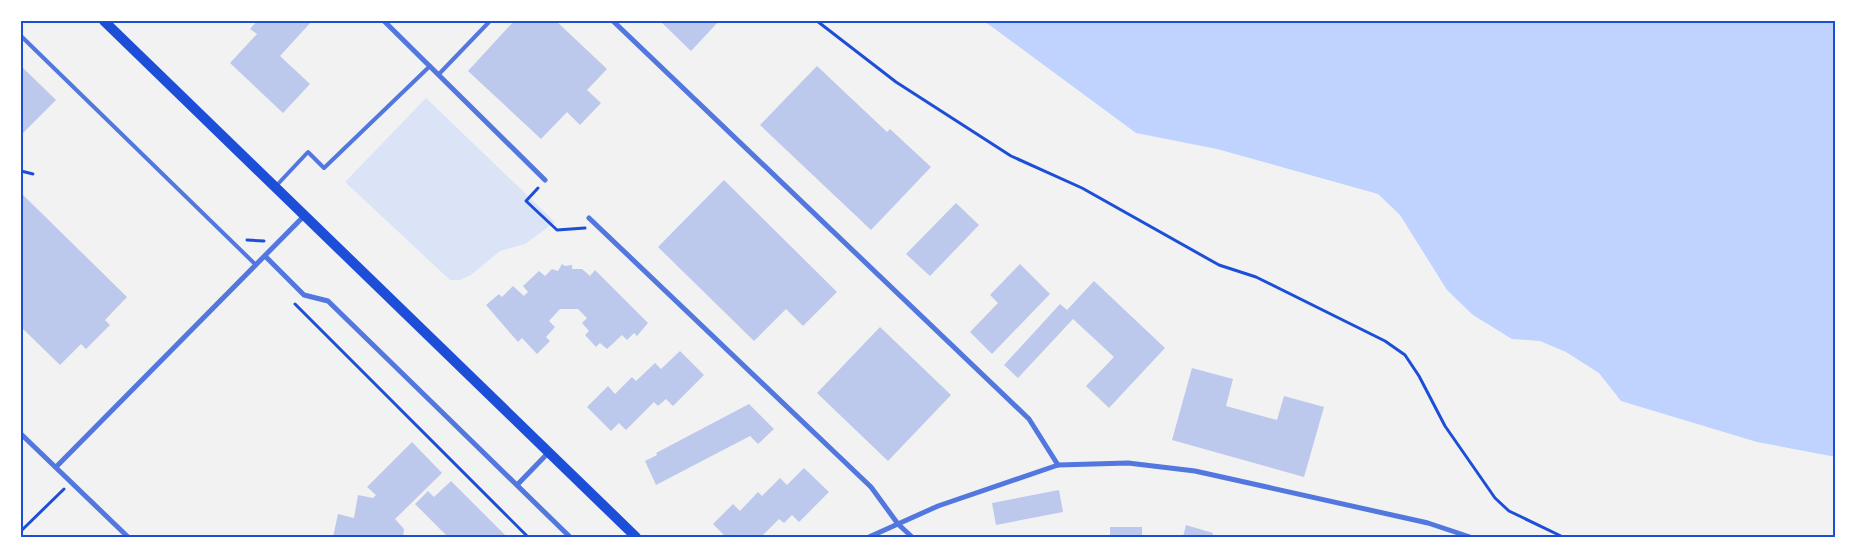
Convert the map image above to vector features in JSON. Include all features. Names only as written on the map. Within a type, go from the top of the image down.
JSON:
[{"type":"main road","points":[[104,21],[636,537]]},
{"type":"street","points":[[384,21],[546,180]]},
{"type":"street","points":[[613,21],[1029,419],[1058,465]]},
{"type":"street","points":[[56,467],[304,216]]},
{"type":"street","points":[[589,218],[871,487],[898,524],[912,537]]},
{"type":"street","points":[[265,256],[304,295],[328,301],[570,537]]},
{"type":"street","points":[[21,434],[128,537]]},
{"type":"street","points":[[517,485],[550,452]]},
{"type":"street","points":[[869,537],[938,506],[1058,465],[1128,464],[1195,471],[1428,523],[1470,537]]},
{"type":"lane","points":[[439,74],[490,21]]},
{"type":"lane","points":[[21,36],[256,265]]},
{"type":"lane","points":[[275,187],[308,152],[324,168],[430,66]]},
{"type":"path","points":[[817,21],[896,82],[1011,156],[1082,188],[1219,265],[1256,277],[1385,342],[1405,355],[1419,376],[1445,426],[1494,498],[1509,510],[1563,537]]},
{"type":"path","points":[[21,172],[33,174]]},
{"type":"path","points":[[546,180],[526,201],[557,230],[598,227]]},
{"type":"path","points":[[290,299],[528,537]]},
{"type":"path","points":[[21,531],[71,482]]},
{"type":"shaded area","points":[[426,98],[555,222],[525,244],[500,251],[471,275],[460,280],[450,280],[345,182]]},
{"type":"water","points":[[984,21],[1836,21],[1836,457],[1757,442],[1621,401],[1599,373],[1566,352],[1540,341],[1512,339],[1473,315],[1447,290],[1400,215],[1378,194],[1217,149],[1136,133]]},
{"type":"building","points":[[257,21],[312,21],[280,56],[310,84],[283,113],[230,63],[257,34],[250,29]]},
{"type":"building","points":[[514,21],[556,21],[607,69],[587,90],[601,103],[580,125],[567,112],[541,139],[468,71]]},
{"type":"building","points":[[660,21],[719,21],[691,51]]},
{"type":"building","points":[[21,66],[56,100],[21,135]]},
{"type":"building","points":[[817,66],[887,132],[890,129],[931,167],[871,230],[760,125]]},
{"type":"building","points":[[724,180],[837,292],[803,326],[786,309],[754,341],[658,247]]},
{"type":"building","points":[[21,193],[127,297],[105,320],[110,325],[86,349],[81,344],[60,365],[21,327]]},
{"type":"building","points":[[956,203],[979,225],[930,276],[906,254]]},
{"type":"building","points":[[562,264],[565,266],[572,265],[572,269],[582,269],[590,276],[595,270],[648,323],[637,336],[634,333],[627,340],[622,335],[607,349],[600,343],[596,347],[585,335],[589,331],[582,323],[587,318],[578,309],[560,309],[549,321],[555,327],[546,337],[550,341],[537,354],[522,338],[518,342],[486,305],[499,294],[502,297],[513,286],[524,296],[528,292],[523,286],[539,271],[545,276],[552,269],[558,271]]},
{"type":"building","points":[[1020,264],[1050,294],[992,354],[970,332],[998,303],[990,295]]},
{"type":"building","points":[[1094,281],[1165,348],[1109,408],[1086,386],[1114,357],[1073,319],[1018,378],[1004,365],[1060,304],[1067,310]]},
{"type":"building","points":[[880,327],[951,395],[888,461],[817,393]]},
{"type":"building","points":[[680,351],[704,375],[673,406],[666,399],[658,406],[654,402],[626,430],[619,423],[611,431],[587,407],[608,386],[615,394],[632,377],[636,381],[655,363],[661,369]]},
{"type":"building","points":[[1192,368],[1233,379],[1226,406],[1277,420],[1284,396],[1324,407],[1304,477],[1172,440]]},
{"type":"building","points":[[749,404],[774,429],[758,444],[750,436],[656,485],[645,461],[657,455],[656,453]]},
{"type":"building","points":[[412,442],[442,473],[395,519],[404,529],[403,537],[333,537],[338,514],[354,518],[358,495],[373,498],[376,495],[367,487]]},
{"type":"building","points":[[804,468],[829,492],[799,522],[792,515],[784,523],[779,519],[761,537],[726,537],[713,524],[733,504],[740,511],[758,492],[762,496],[780,478],[787,485]]},
{"type":"building","points":[[451,481],[507,537],[448,537],[415,504],[428,491],[434,497]]},
{"type":"building","points":[[1059,490],[1063,512],[996,525],[992,503]]},
{"type":"building","points":[[1186,525],[1213,533],[1212,537],[1183,537]]},
{"type":"building","points":[[1110,527],[1142,527],[1142,537],[1110,537]]}]
